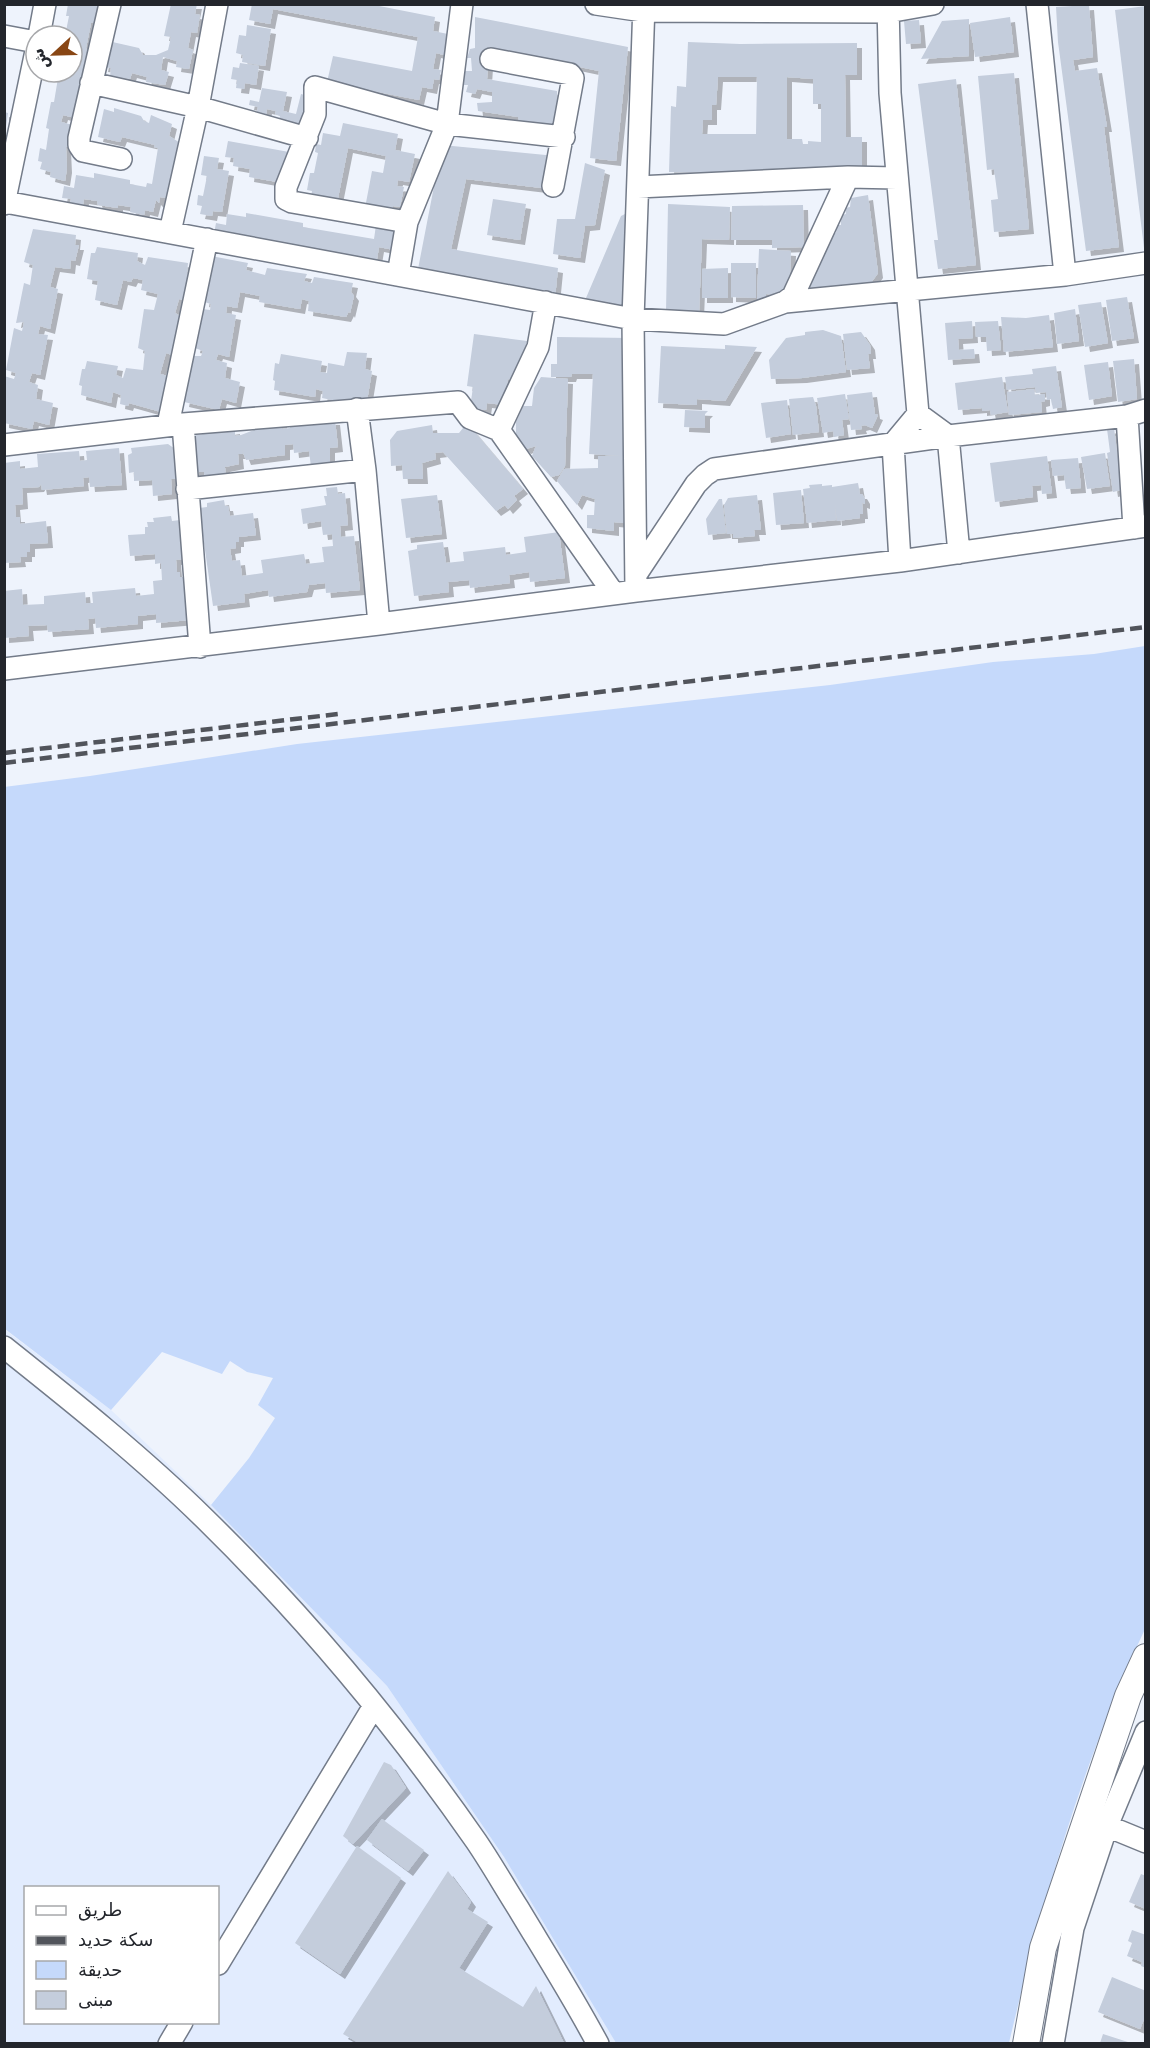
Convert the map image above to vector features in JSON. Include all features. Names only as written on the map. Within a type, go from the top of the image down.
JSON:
[{"type":"street","points":[[41,24],[45,4]]},
{"type":"street","points":[[110,4],[78,138],[83,151],[121,159]]},
{"type":"street","points":[[170,232],[198,107],[217,4]]},
{"type":"street","points":[[398,275],[407,222],[447,124],[462,4]]},
{"type":"street","points":[[596,4],[643,8],[888,8],[933,4]]},
{"type":"street","points":[[1037,4],[1065,275]]},
{"type":"street","points":[[636,582],[633,319],[643,8]]},
{"type":"street","points":[[888,8],[890,93],[918,414],[893,444],[900,561]]},
{"type":"street","points":[[4,36],[24,40]]},
{"type":"street","points":[[491,59],[572,75],[574,83],[553,186]]},
{"type":"street","points":[[91,83],[198,107],[307,138]]},
{"type":"street","points":[[29,84],[5,203],[633,319],[724,324],[785,302],[794,296],[848,177]]},
{"type":"street","points":[[407,222],[292,202],[286,199],[286,187],[316,111],[315,87],[447,124],[564,137]]},
{"type":"street","points":[[638,187],[848,177],[897,178]]},
{"type":"street","points":[[200,646],[187,489],[175,424],[207,239]]},
{"type":"street","points":[[785,302],[1065,275],[1146,263]]},
{"type":"street","points":[[498,430],[538,347],[546,302]]},
{"type":"street","points":[[4,445],[175,424],[458,402],[470,418],[498,430],[614,594]]},
{"type":"street","points":[[357,409],[379,624]]},
{"type":"street","points":[[4,669],[614,594],[636,582],[900,561],[1140,527],[1136,413],[948,436],[714,469],[696,484],[636,582]]},
{"type":"street","points":[[918,414],[948,436],[959,553]]},
{"type":"street","points":[[187,489],[365,470]]},
{"type":"street","points":[[4,1347],[129,1449],[204,1518],[276,1591],[420,1763],[478,1843],[569,1990],[598,2043]]},
{"type":"street","points":[[1026,2043],[1043,1948],[1128,1696],[1146,1657]]},
{"type":"street","points":[[219,1962],[374,1706]]},
{"type":"street","points":[[1053,2043],[1073,1928],[1107,1826],[1146,1732]]},
{"type":"street","points":[[1107,1826],[1146,1842]]},
{"type":"street","points":[[169,2043],[181,2024]]},
{"type":"shaded area","points":[[4,1329],[111,1410],[211,1505],[387,1686],[504,1857],[616,2043],[5,2043]]},
{"type":"green space","points":[[1145,646],[1145,1629],[1083,1781],[1035,1937],[1009,2043],[616,2043],[504,1857],[387,1686],[211,1505],[249,1458],[275,1418],[258,1405],[273,1378],[247,1372],[230,1361],[222,1374],[162,1352],[111,1410],[5,1329],[4,787],[297,744],[830,685],[993,662],[1094,654]]},
{"type":"building","points":[[68,4],[98,4],[86,48],[89,52],[85,78],[84,24],[67,24],[69,16],[66,16]]},
{"type":"building","points":[[171,4],[197,4],[195,14],[200,15],[197,33],[191,32],[188,48],[193,50],[189,69],[176,67],[177,61],[163,57],[161,70],[169,72],[165,85],[146,82],[147,77],[132,73],[130,79],[110,76],[111,68],[103,67],[108,41],[139,48],[143,55],[156,55],[168,50],[171,37],[164,36]]},
{"type":"building","points":[[252,4],[369,4],[435,17],[433,31],[448,34],[444,55],[436,53],[433,69],[441,70],[439,80],[434,79],[432,89],[422,87],[419,100],[327,82],[333,56],[412,71],[418,37],[273,9],[270,24],[249,20]]},
{"type":"building","points":[[1089,5],[1093,57],[1073,60],[1075,71],[1097,68],[1107,127],[1104,127],[1119,247],[1086,251],[1058,42],[1056,7]]},
{"type":"building","points":[[1146,6],[1146,248],[1144,248],[1115,10]]},
{"type":"building","points":[[475,17],[628,47],[616,161],[590,158],[599,71],[489,48],[487,79],[557,91],[558,127],[544,124],[543,127],[519,124],[518,117],[478,111],[477,103],[492,102],[492,92],[477,89],[475,94],[466,92],[468,85],[463,85],[463,71],[472,71],[471,58],[467,58],[470,49],[475,48]]},
{"type":"building","points":[[1010,17],[1014,52],[975,57],[970,23]]},
{"type":"building","points":[[969,19],[969,56],[921,59],[942,21]]},
{"type":"building","points":[[919,20],[921,43],[906,44],[904,21]]},
{"type":"building","points":[[247,25],[271,29],[265,66],[242,62],[243,55],[236,53],[239,35],[246,36]]},
{"type":"building","points":[[688,42],[857,43],[857,75],[845,75],[846,137],[862,137],[862,168],[802,173],[669,172],[671,106],[676,107],[677,86],[686,87]],"holes":[[[718,77],[757,77],[756,134],[702,134],[703,120],[712,120],[712,105],[716,105]],[[787,77],[813,79],[813,104],[821,104],[821,142],[808,141],[808,144],[803,144],[802,139],[787,139]]]},
{"type":"building","points":[[240,63],[259,66],[256,85],[245,83],[244,89],[236,88],[237,80],[231,79],[233,67],[239,68]]},
{"type":"building","points":[[1014,73],[1029,229],[994,232],[991,200],[998,199],[994,169],[987,170],[978,76]]},
{"type":"building","points":[[956,79],[976,265],[938,269],[934,240],[938,240],[918,84]]},
{"type":"building","points":[[57,84],[80,84],[76,102],[79,106],[75,118],[63,115],[61,122],[73,125],[69,146],[66,147],[65,181],[50,177],[51,172],[40,169],[42,162],[38,161],[40,148],[46,150],[49,129],[46,128],[51,102],[54,102]]},
{"type":"building","points":[[262,88],[287,92],[283,111],[296,114],[301,94],[312,97],[307,121],[301,119],[299,129],[278,125],[280,116],[275,114],[276,111],[267,109],[266,114],[257,112],[258,107],[249,105],[250,100],[259,102]]},
{"type":"building","points":[[114,108],[141,116],[149,123],[151,115],[172,124],[169,136],[182,144],[182,164],[175,161],[172,179],[174,199],[160,197],[159,203],[156,200],[153,212],[145,210],[144,215],[130,212],[131,207],[98,205],[97,201],[84,199],[83,205],[70,203],[71,199],[62,198],[64,186],[74,188],[76,175],[94,178],[94,173],[130,180],[130,184],[146,187],[147,183],[152,184],[158,148],[154,147],[155,145],[122,137],[120,142],[98,137],[104,109],[114,112]]},
{"type":"building","points":[[4,112],[8,113],[6,127],[4,127]]},
{"type":"building","points":[[343,123],[398,134],[395,150],[415,154],[409,182],[398,180],[397,186],[404,187],[400,207],[393,206],[392,214],[365,208],[372,171],[383,173],[386,156],[348,148],[337,203],[311,197],[312,191],[307,190],[310,173],[314,173],[318,153],[315,152],[316,144],[321,145],[323,133],[340,136]]},
{"type":"building","points":[[228,141],[289,152],[283,183],[249,177],[250,169],[233,166],[234,158],[225,157]]},
{"type":"building","points":[[442,145],[556,156],[550,189],[466,179],[451,249],[558,268],[555,298],[418,269]]},
{"type":"building","points":[[204,156],[219,158],[217,169],[229,171],[222,212],[213,211],[212,216],[200,214],[202,206],[197,205],[198,195],[203,196],[207,176],[201,175]]},
{"type":"building","points":[[585,163],[605,170],[595,225],[585,226],[580,258],[553,254],[557,219],[575,219]]},
{"type":"building","points":[[868,195],[878,273],[868,287],[806,293],[802,286],[831,233],[836,233],[837,225],[841,225],[841,215],[846,214],[845,208],[850,207],[851,198]]},
{"type":"building","points":[[493,199],[526,204],[520,240],[487,235]]},
{"type":"building","points":[[668,204],[730,207],[729,240],[702,239],[699,313],[666,312]]},
{"type":"building","points":[[803,205],[804,247],[772,248],[772,240],[731,240],[732,206]]},
{"type":"building","points":[[629,212],[629,309],[583,305],[621,216]]},
{"type":"building","points":[[246,213],[303,223],[303,227],[374,239],[377,218],[399,222],[394,250],[379,247],[376,265],[214,234],[216,223],[226,225],[227,214],[246,217]]},
{"type":"building","points":[[33,229],[76,235],[75,245],[79,245],[75,261],[71,260],[70,269],[55,267],[50,287],[58,289],[50,329],[40,326],[38,334],[48,335],[40,375],[32,373],[29,382],[38,385],[36,399],[53,403],[49,425],[34,421],[32,429],[4,423],[4,376],[14,379],[16,373],[6,370],[14,328],[22,331],[24,322],[16,323],[24,283],[30,285],[33,265],[24,262]]},
{"type":"building","points":[[97,247],[138,253],[137,261],[145,265],[148,257],[188,263],[187,273],[190,275],[185,300],[179,299],[175,313],[180,316],[172,355],[166,353],[160,374],[168,376],[161,412],[129,403],[128,406],[120,404],[121,395],[113,392],[111,403],[81,395],[82,386],[79,385],[82,369],[85,369],[87,361],[118,366],[116,375],[123,378],[126,368],[143,370],[145,351],[138,348],[144,309],[154,310],[158,294],[141,290],[143,280],[133,278],[131,282],[123,280],[117,305],[95,300],[98,281],[87,279],[91,253],[95,253]]},
{"type":"building","points":[[759,249],[791,251],[789,295],[766,294],[766,299],[757,299]]},
{"type":"building","points":[[211,256],[248,263],[246,270],[265,275],[267,268],[307,274],[304,281],[312,283],[314,277],[353,283],[351,292],[354,296],[350,313],[349,311],[346,317],[308,311],[309,301],[302,299],[300,309],[259,302],[260,296],[240,292],[237,308],[227,306],[226,313],[236,315],[229,357],[218,354],[216,360],[227,363],[225,378],[240,382],[236,403],[222,399],[219,410],[184,402],[193,356],[201,356],[203,351],[195,348],[202,309],[210,310],[211,304],[204,302]]},
{"type":"building","points":[[731,263],[756,263],[756,298],[731,297]]},
{"type":"building","points":[[728,268],[728,298],[702,298],[702,269]]},
{"type":"building","points":[[1127,297],[1134,338],[1112,341],[1106,300]]},
{"type":"building","points":[[1101,302],[1108,343],[1085,347],[1078,305]]},
{"type":"building","points":[[1075,309],[1079,341],[1057,344],[1054,313]]},
{"type":"building","points":[[1049,315],[1053,347],[1004,352],[1001,317],[1026,318]]},
{"type":"building","points":[[972,321],[973,338],[958,339],[959,350],[974,349],[975,358],[948,360],[945,323]]},
{"type":"building","points":[[998,321],[1001,350],[987,351],[986,337],[976,337],[975,322]]},
{"type":"building","points":[[823,330],[841,336],[846,372],[802,378],[771,379],[769,360],[786,338],[805,335],[805,332]]},
{"type":"building","points":[[861,332],[870,345],[871,354],[868,354],[870,368],[847,370],[843,334]]},
{"type":"building","points":[[474,334],[527,341],[522,373],[514,372],[513,380],[508,379],[504,405],[487,403],[486,410],[470,408],[473,387],[467,386]]},
{"type":"building","points":[[557,337],[630,338],[624,523],[614,522],[614,531],[587,528],[587,515],[594,515],[595,499],[582,495],[577,505],[557,481],[564,469],[598,468],[598,456],[621,456],[589,454],[593,374],[551,377],[551,364],[557,364]]},
{"type":"building","points":[[725,345],[757,347],[725,401],[697,399],[697,405],[658,403],[661,346],[725,349]]},
{"type":"building","points":[[347,352],[367,353],[365,369],[372,371],[366,407],[322,398],[323,391],[316,389],[315,397],[274,390],[275,363],[279,364],[281,354],[322,361],[320,372],[327,373],[328,363],[344,366]]},
{"type":"building","points":[[1134,359],[1137,399],[1118,402],[1113,361]]},
{"type":"building","points":[[1108,362],[1112,396],[1089,400],[1084,365]]},
{"type":"building","points":[[1056,366],[1062,407],[1053,409],[1051,399],[1047,400],[1046,392],[1036,393],[1035,387],[1007,390],[1005,377],[1033,374],[1032,369]]},
{"type":"building","points":[[541,377],[568,379],[565,466],[559,475],[551,477],[532,456],[536,446],[526,449],[516,439],[516,422],[523,406],[532,406],[534,388]]},
{"type":"building","points":[[1002,377],[1008,412],[991,415],[990,410],[982,411],[982,408],[958,410],[955,383]]},
{"type":"building","points":[[1034,389],[1035,395],[1045,394],[1045,401],[1041,402],[1042,412],[1009,415],[1007,392]]},
{"type":"building","points":[[872,392],[875,414],[878,415],[872,428],[865,425],[861,426],[862,429],[851,430],[847,395]]},
{"type":"building","points":[[845,394],[849,419],[842,420],[844,435],[834,437],[833,431],[823,433],[817,398]]},
{"type":"building","points":[[813,397],[819,432],[793,435],[789,399]]},
{"type":"building","points":[[787,400],[791,434],[766,438],[761,403]]},
{"type":"building","points":[[685,410],[708,411],[705,414],[705,428],[684,427]]},
{"type":"building","points":[[282,419],[282,429],[290,428],[289,419],[335,420],[338,447],[330,448],[330,463],[311,467],[309,451],[294,453],[293,444],[285,445],[285,455],[246,460],[242,450],[243,454],[238,454],[239,464],[225,467],[226,483],[206,485],[204,472],[194,472],[191,436],[235,429],[235,436],[241,435]]},
{"type":"building","points":[[467,423],[523,489],[514,496],[517,500],[508,509],[505,505],[496,511],[443,452],[435,453],[436,459],[422,463],[423,479],[403,479],[402,465],[391,466],[390,440],[397,431],[432,425],[433,433],[459,433]]},
{"type":"building","points":[[1114,428],[1122,490],[1113,492],[1107,453],[1110,452],[1107,429]]},
{"type":"building","points":[[168,444],[178,451],[181,479],[171,479],[172,494],[153,496],[152,480],[134,481],[134,472],[129,473],[128,455],[132,453],[131,448]]},
{"type":"building","points":[[119,448],[122,485],[90,487],[89,477],[83,478],[84,486],[42,490],[41,484],[39,487],[22,488],[23,504],[15,505],[16,517],[20,517],[20,524],[46,521],[48,543],[30,544],[30,552],[27,552],[27,557],[20,557],[21,562],[4,563],[4,463],[20,461],[20,469],[38,467],[37,454],[79,451],[80,461],[87,460],[86,451]]},
{"type":"building","points":[[1105,453],[1110,486],[1087,489],[1081,457]]},
{"type":"building","points":[[1047,456],[1052,493],[1042,494],[1041,485],[1032,486],[1033,497],[995,502],[990,463]]},
{"type":"building","points":[[1078,458],[1081,488],[1066,489],[1064,475],[1053,476],[1051,460]]},
{"type":"building","points":[[858,483],[860,494],[865,499],[865,504],[862,503],[863,514],[860,514],[860,518],[837,521],[835,505],[836,520],[807,523],[803,489],[810,488],[809,485],[822,484],[822,486],[832,485],[832,487]]},
{"type":"building","points":[[337,487],[338,494],[345,493],[348,525],[340,526],[341,537],[354,536],[360,590],[326,593],[325,583],[309,585],[307,592],[269,597],[268,590],[244,594],[245,602],[213,606],[199,508],[207,507],[207,503],[224,500],[230,516],[253,513],[256,535],[239,537],[236,548],[230,549],[232,561],[240,560],[242,576],[263,573],[261,560],[304,554],[306,564],[324,562],[322,547],[333,546],[332,534],[323,535],[321,521],[303,524],[301,509],[326,505],[324,496],[327,496],[326,488]]},
{"type":"building","points":[[801,490],[804,523],[776,525],[773,493]]},
{"type":"building","points":[[437,495],[442,534],[406,538],[401,499]]},
{"type":"building","points":[[757,495],[761,530],[754,530],[755,536],[733,538],[733,534],[727,534],[724,505],[728,498]]},
{"type":"building","points":[[719,499],[722,499],[726,533],[708,535],[706,519]]},
{"type":"building","points":[[171,516],[172,521],[180,520],[183,559],[176,560],[177,572],[180,572],[180,577],[187,577],[191,620],[156,623],[156,614],[138,616],[138,624],[96,628],[95,618],[88,619],[89,629],[48,632],[47,625],[28,626],[29,636],[4,638],[4,591],[22,589],[23,605],[44,604],[44,596],[85,592],[86,603],[93,603],[92,592],[135,588],[136,596],[154,594],[153,581],[162,580],[161,563],[155,564],[155,554],[130,556],[128,535],[145,534],[145,527],[148,527],[147,522],[154,522],[153,518]]},
{"type":"building","points":[[559,532],[565,578],[530,582],[529,572],[509,575],[510,583],[470,588],[469,580],[448,582],[449,592],[414,596],[408,551],[417,549],[417,545],[443,542],[446,563],[464,561],[463,552],[505,547],[506,555],[526,552],[524,537]]},
{"type":"building","points":[[384,1762],[391,1765],[406,1788],[353,1844],[343,1836]]},
{"type":"building","points":[[382,1819],[424,1850],[408,1871],[367,1840]]},
{"type":"building","points":[[357,1846],[401,1878],[340,1974],[295,1943]]},
{"type":"building","points":[[448,1871],[471,1902],[467,1909],[488,1922],[459,1968],[523,2007],[536,1986],[564,2043],[359,2043],[343,2034]]},
{"type":"building","points":[[1141,1874],[1146,1876],[1146,1909],[1129,1902]]},
{"type":"building","points":[[1132,1930],[1146,1935],[1146,1968],[1141,1966],[1142,1962],[1127,1956],[1132,1943],[1128,1941]]},
{"type":"building","points":[[1112,1977],[1146,1991],[1146,2014],[1140,2029],[1098,2012]]},
{"type":"building","points":[[1103,2034],[1131,2043],[1100,2043]]},
{"type":"railway","points":[[4,763],[1146,627]]},
{"type":"railway","points":[[4,753],[338,714]]}]
